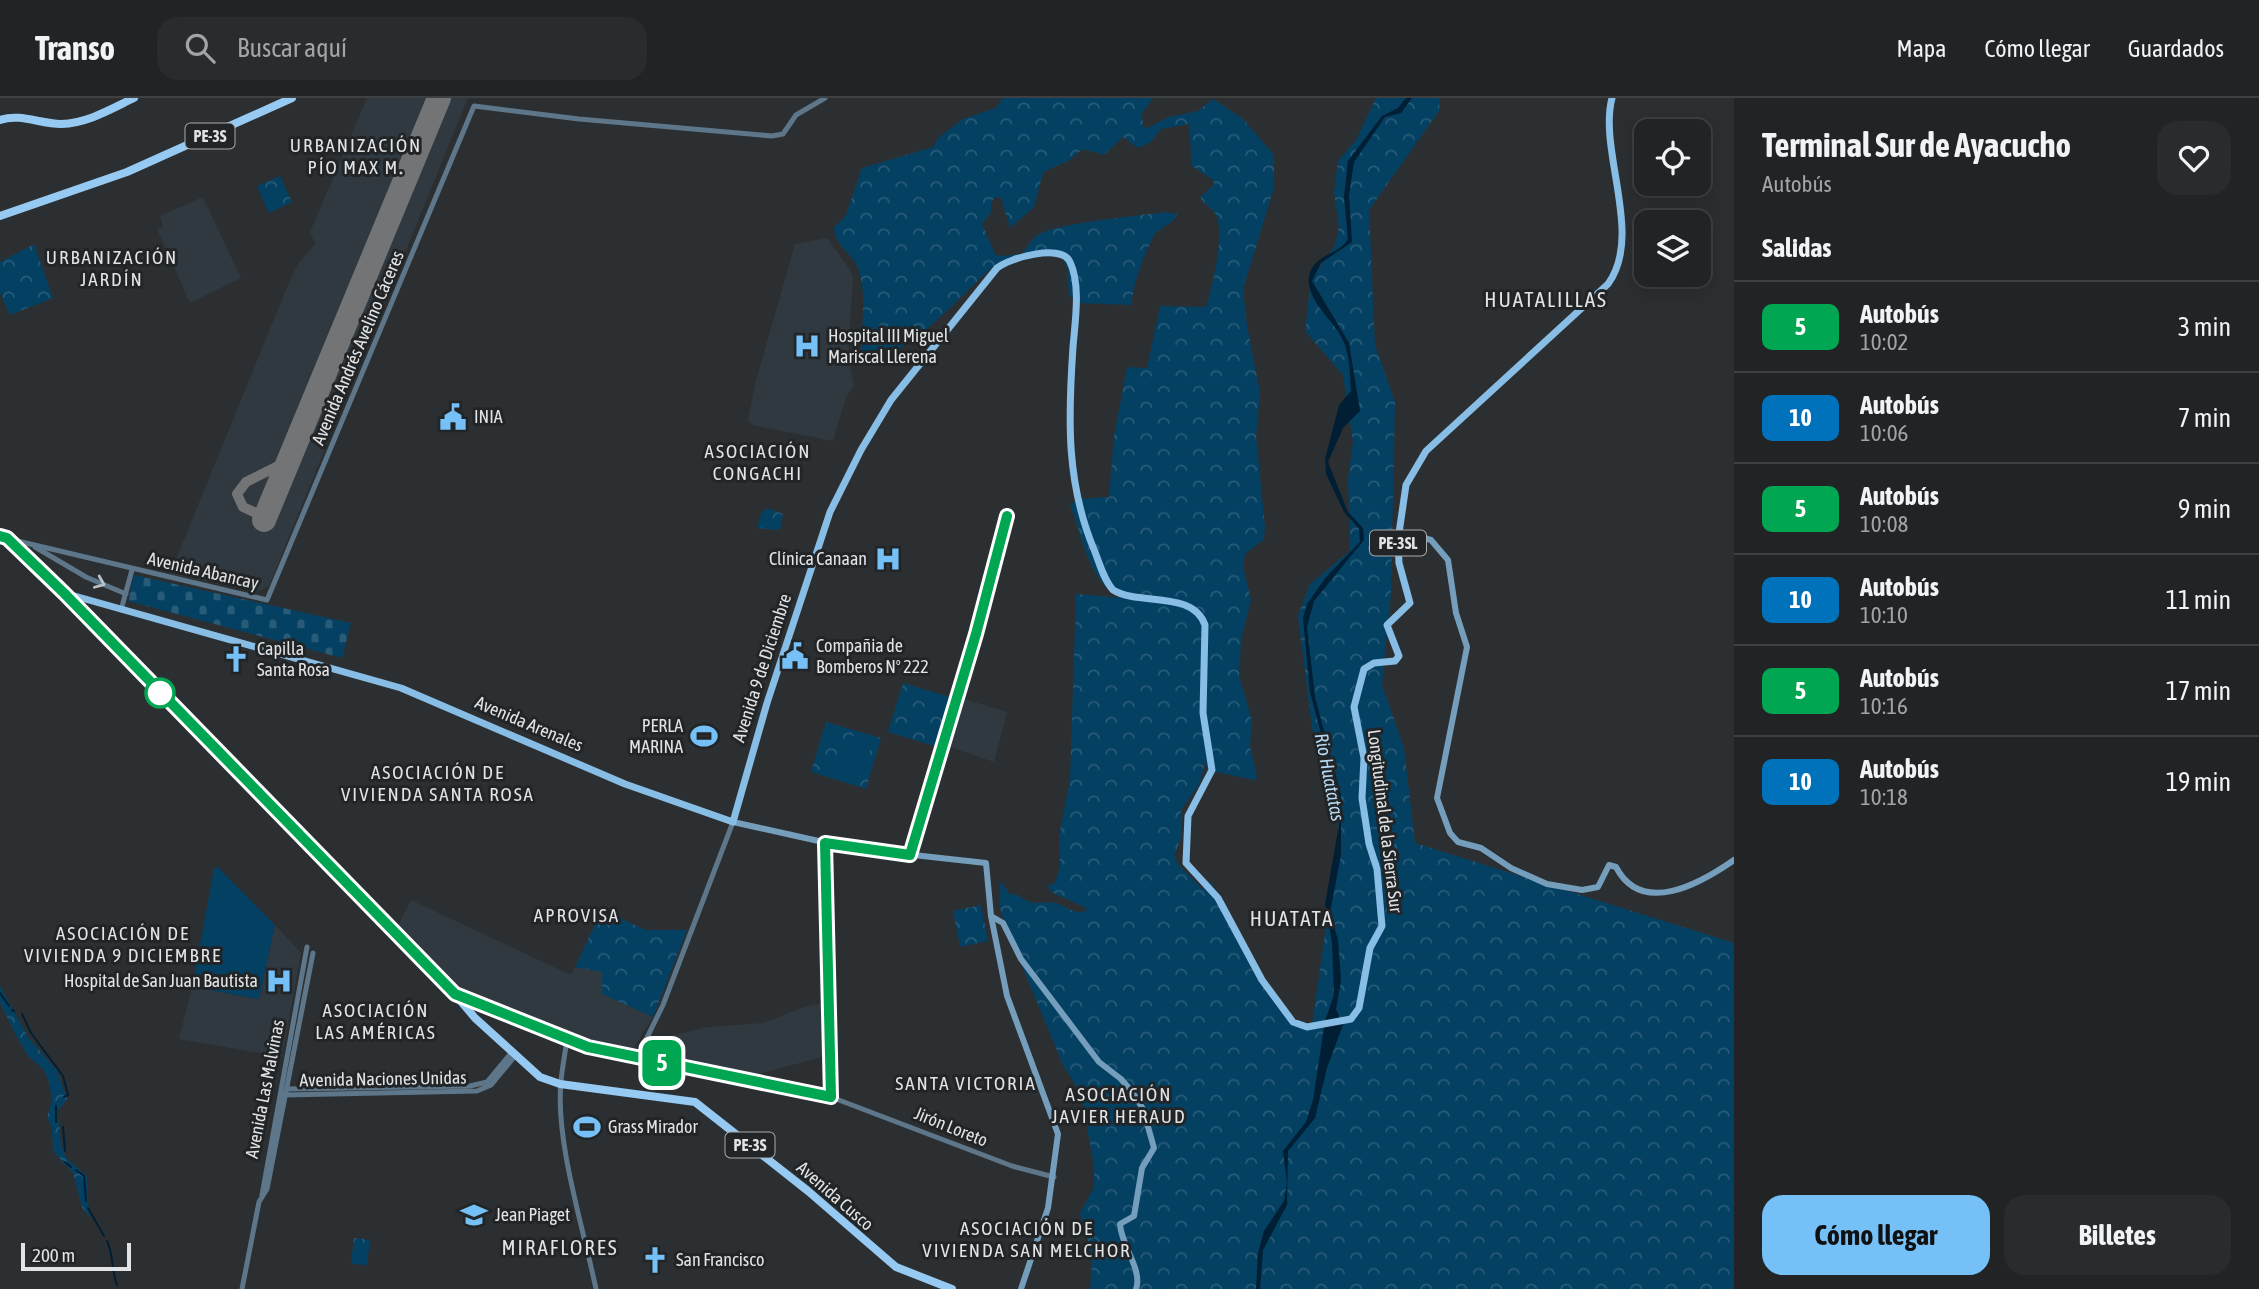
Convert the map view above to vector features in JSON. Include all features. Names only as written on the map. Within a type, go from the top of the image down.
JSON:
[{"type":"highway","points":[[0,120],[15,117],[49,123],[72,123],[95,117],[134,98]]},
{"type":"highway","name":"PE-3S","points":[[0,216],[127,172],[292,98]]},
{"type":"highway","name":"Avenida Cusco","points":[[3,537],[64,593],[294,831],[299,840],[513,1055],[540,1077],[561,1084],[695,1102],[808,1192],[876,1252],[909,1274],[952,1289]]},
{"type":"main road","name":"Longitudinal de la Sierra Sur","points":[[963,312],[1002,264],[1055,251],[1063,254],[1071,263],[1075,303],[1069,449],[1084,527],[1113,590],[1130,598],[1169,602],[1191,608],[1199,613],[1205,625],[1203,713],[1212,770],[1188,816],[1186,863],[1218,898],[1262,980],[1289,1018],[1300,1026],[1347,1020],[1358,1013],[1370,948],[1382,926],[1377,869],[1369,844],[1362,799],[1364,758],[1354,707],[1355,693],[1366,666],[1395,661],[1399,656],[1386,629],[1389,620],[1410,603],[1398,551],[1406,485],[1421,456],[1608,284],[1616,272],[1621,256],[1619,178],[1608,123],[1612,98]]},
{"type":"main road","name":"Avenida 9 de Diciembre","points":[[733,822],[767,703],[830,512],[883,411],[963,312]]},
{"type":"main road","points":[[1398,551],[1409,548],[1424,538],[1441,550],[1448,560],[1456,613],[1467,647],[1437,798],[1450,833],[1458,842],[1481,848],[1511,867],[1547,884],[1582,890],[1598,887],[1609,865],[1616,867],[1630,886],[1655,894],[1696,883],[1734,860]]},
{"type":"main road","name":"Avenida Arenales","points":[[64,593],[401,688],[625,784],[733,822],[850,848],[986,863],[991,916]]},
{"type":"main road","points":[[991,916],[1007,996],[1058,1134],[1048,1208],[1021,1288]]},
{"type":"main road","points":[[991,916],[1003,923],[1021,959],[1099,1062],[1121,1079],[1143,1109],[1154,1148],[1142,1168],[1134,1216],[1121,1224],[1123,1242],[1136,1271],[1136,1289]]},
{"type":"street","name":"Avenida Andrés Avelino Cáceres","points":[[267,600],[474,106],[776,135],[787,130],[796,116],[825,98]]},
{"type":"street","points":[[3,537],[32,545],[80,573],[126,594]]},
{"type":"street","name":"Avenida Abancay","points":[[32,545],[267,600]]},
{"type":"street","points":[[80,573],[86,559]]},
{"type":"street","points":[[121,610],[132,570]]},
{"type":"street","name":"Avenida 9 de Diciembre","points":[[637,1058],[667,995],[733,822]]},
{"type":"street","name":"Avenida Las Malvinas","points":[[283,1092],[307,947]]},
{"type":"street","name":"Avenida Las Malvinas","points":[[242,1289],[262,1195],[261,1188],[313,953]]},
{"type":"street","name":"Jirón Loreto","points":[[455,994],[588,1047],[593,1052],[637,1058],[839,1100],[1012,1166],[1054,1177]]},
{"type":"street","points":[[567,1040],[561,1084],[574,1191],[596,1289]]},
{"type":"street","name":"Avenida Naciones Unidas","points":[[283,1092],[477,1091],[491,1085],[513,1055]]},
{"type":"shaded area","points":[[367,98],[468,98],[269,586],[257,592],[170,574],[287,287],[298,264],[315,244],[310,232]]},
{"type":"shaded area","points":[[1406,98],[1412,98],[1401,113],[1385,117],[1354,162],[1349,195],[1352,242],[1321,263],[1312,281],[1349,343],[1360,411],[1343,428],[1328,462],[1348,512],[1363,528],[1364,540],[1314,601],[1307,627],[1315,697],[1341,795],[1341,855],[1330,913],[1338,940],[1341,981],[1336,1009],[1343,1025],[1327,1068],[1315,1118],[1288,1151],[1287,1205],[1263,1250],[1260,1289],[1256,1289],[1258,1253],[1264,1231],[1284,1201],[1287,1183],[1283,1151],[1306,1122],[1313,1100],[1325,1021],[1334,995],[1332,942],[1325,904],[1339,825],[1335,786],[1310,692],[1303,618],[1307,604],[1326,577],[1360,542],[1359,529],[1344,512],[1326,474],[1325,459],[1339,405],[1351,391],[1347,354],[1340,334],[1314,299],[1309,280],[1314,265],[1340,248],[1348,239],[1344,197],[1348,161],[1382,116],[1398,108]]},
{"type":"shaded area","points":[[203,197],[241,278],[190,303],[157,229],[163,227],[160,216]]},
{"type":"shaded area","name":"Hospital III Miguel Mariscal Llerena","points":[[827,238],[851,271],[853,278],[848,356],[854,385],[846,397],[833,441],[752,425],[748,420],[755,384],[795,244]]},
{"type":"shaded area","name":"Clínica Canaan","points":[[880,548],[901,554],[896,570],[875,564]]},
{"type":"shaded area","points":[[961,698],[1007,712],[994,762],[947,746]]},
{"type":"shaded area","points":[[411,900],[571,975],[575,967],[603,972],[602,994],[653,1017],[631,1052],[568,1037],[455,991],[396,929]]},
{"type":"shaded area","points":[[275,925],[301,953],[282,1057],[179,1039],[192,987],[259,999]]},
{"type":"shaded area","points":[[828,1002],[830,1055],[747,1077],[645,1056],[654,1040],[708,1027],[763,1023],[804,1007]]},
{"type":"green space","points":[[1003,98],[1153,98],[1141,115],[1145,129],[1169,117],[1198,111],[1213,99],[1243,119],[1274,155],[1274,188],[1243,289],[1260,393],[1256,436],[1265,527],[1264,539],[1245,554],[1243,567],[1251,600],[1241,640],[1239,676],[1252,720],[1250,746],[1257,777],[1254,780],[1207,770],[1205,762],[1200,783],[1181,810],[1182,835],[1175,854],[1177,863],[1202,889],[1211,882],[1254,966],[1298,1024],[1312,1025],[1339,835],[1334,788],[1312,728],[1298,616],[1310,584],[1350,551],[1348,478],[1353,442],[1343,375],[1305,331],[1311,280],[1335,245],[1339,227],[1334,193],[1338,161],[1356,140],[1376,98],[1440,98],[1439,111],[1369,210],[1375,345],[1395,402],[1391,593],[1382,685],[1404,748],[1415,843],[1734,943],[1734,1289],[1090,1289],[1092,1260],[1080,1213],[1094,1187],[1094,1166],[1081,1094],[1063,1065],[1005,925],[1000,908],[1000,881],[1011,895],[1016,894],[1030,902],[1054,903],[1076,912],[1086,911],[1086,908],[1051,892],[1047,886],[1055,883],[1060,867],[1059,836],[1070,779],[1076,594],[1123,598],[1111,592],[1094,571],[1070,504],[1079,499],[1109,497],[1114,436],[1127,367],[1147,368],[1160,306],[1206,307],[1217,260],[1219,233],[1215,213],[1200,197],[1214,185],[1213,180],[1192,166],[1189,124],[1161,129],[1151,142],[1138,148],[1123,137],[1104,155],[1088,150],[1081,151],[1043,173],[1034,207],[1010,228],[1001,198],[996,197],[992,201],[991,212],[982,224],[995,254],[1001,256],[1021,254],[1035,237],[1058,228],[1165,212],[1177,214],[1173,221],[1156,233],[1150,244],[1137,278],[1131,305],[1079,303],[1069,296],[1067,268],[1062,258],[1045,251],[1003,261],[993,267],[930,326],[894,351],[876,356],[861,354],[863,302],[859,271],[835,235],[834,228],[846,215],[862,168],[933,147],[938,138],[963,119],[996,108]]},
{"type":"green space","points":[[280,176],[292,202],[269,213],[257,186]]},
{"type":"green space","points":[[34,244],[53,298],[10,315],[0,293],[0,262]]},
{"type":"green space","points":[[767,508],[783,514],[780,530],[757,528],[761,514]]},
{"type":"green space","points":[[134,575],[351,623],[342,658],[128,601]]},
{"type":"green space","points":[[903,683],[953,698],[938,747],[888,732]]},
{"type":"green space","points":[[826,722],[881,738],[866,789],[811,772]]},
{"type":"green space","points":[[847,734],[872,742],[860,783],[834,775]]},
{"type":"green space","points":[[218,867],[275,925],[259,999],[192,987],[214,869]]},
{"type":"green space","points":[[981,905],[988,941],[960,947],[953,911]]},
{"type":"green space","points":[[609,913],[646,930],[687,930],[653,1017],[602,994],[602,972],[575,967],[599,916]]},
{"type":"green space","points":[[0,986],[28,1037],[57,1071],[67,1099],[56,1113],[62,1147],[66,1157],[87,1177],[89,1217],[82,1207],[73,1173],[53,1151],[52,1127],[47,1118],[52,1100],[49,1082],[43,1069],[28,1056],[17,1037],[0,1003]]},
{"type":"green space","points":[[354,1238],[370,1240],[367,1265],[351,1264]]},
{"type":"waterway","points":[[0,993],[9,1006]]},
{"type":"waterway","points":[[22,1014],[31,1033],[63,1076],[68,1095],[64,1097]]},
{"type":"waterway","points":[[56,1106],[56,1122]]},
{"type":"waterway","points":[[63,1127],[65,1151]]},
{"type":"waterway","points":[[65,1162],[71,1167]]},
{"type":"waterway","points":[[76,1170],[84,1176],[86,1201]]},
{"type":"waterway","points":[[88,1208],[104,1236]]},
{"type":"waterway","points":[[107,1241],[117,1285]]},
{"type":"taxiway","points":[[265,517],[243,507],[237,494],[246,482],[288,461]]},
{"type":"runway","points":[[264,520],[439,98]]},
{"type":"bus line","name":"5","points":[[0,536],[7,538],[64,593],[455,994],[588,1047],[831,1097],[825,843],[910,855],[976,634],[1007,516]]},
{"type":"place","name":"Hospital III Miguel Mariscal Llerena","points":[[807,346]]},
{"type":"place","name":"INIA","points":[[453,417]]},
{"type":"place","name":"Clínica Canaan","points":[[888,559]]},
{"type":"place","name":"Compañia de Bomberos N° 222","points":[[795,656]]},
{"type":"place","name":"Capilla Santa Rosa","points":[[236,659]]},
{"type":"place","name":"PERLA MARINA","points":[[704,736]]},
{"type":"place","name":"Hospital de San Juan Bautista","points":[[279,981]]},
{"type":"place","name":"Grass Mirador","points":[[587,1127]]},
{"type":"place","name":"Jean Piaget","points":[[474,1215]]},
{"type":"place","name":"San Francisco","points":[[655,1260]]},
{"type":"district","name":"URBANIZACIÓN PÍO MAX M.","points":[[356,156]]},
{"type":"district","name":"URBANIZACIÓN JARDÍN","points":[[112,268]]},
{"type":"district","name":"HUATALILLAS","points":[[1546,300]]},
{"type":"district","name":"ASOCIACIÓN CONGACHI","points":[[758,462]]},
{"type":"district","name":"ASOCIACIÓN DE VIVIENDA SANTA ROSA","points":[[438,783]]},
{"type":"district","name":"APROVISA","points":[[577,915]]},
{"type":"district","name":"HUATATA","points":[[1292,919]]},
{"type":"district","name":"ASOCIACIÓN DE VIVIENDA 9 DICIEMBRE","points":[[123,944]]},
{"type":"district","name":"ASOCIACIÓN LAS AMÉRICAS","points":[[376,1021]]},
{"type":"district","name":"SANTA VICTORIA","points":[[966,1083]]},
{"type":"district","name":"ASOCIACIÓN JAVIER HERAUD","points":[[1119,1105]]},
{"type":"district","name":"ASOCIACIÓN DE VIVIENDA SAN MELCHOR","points":[[1027,1239]]},
{"type":"district","name":"MIRAFLORES","points":[[560,1248]]},
{"type":"water label","name":"Rio Huatatas","points":[[1330,777]]}]
